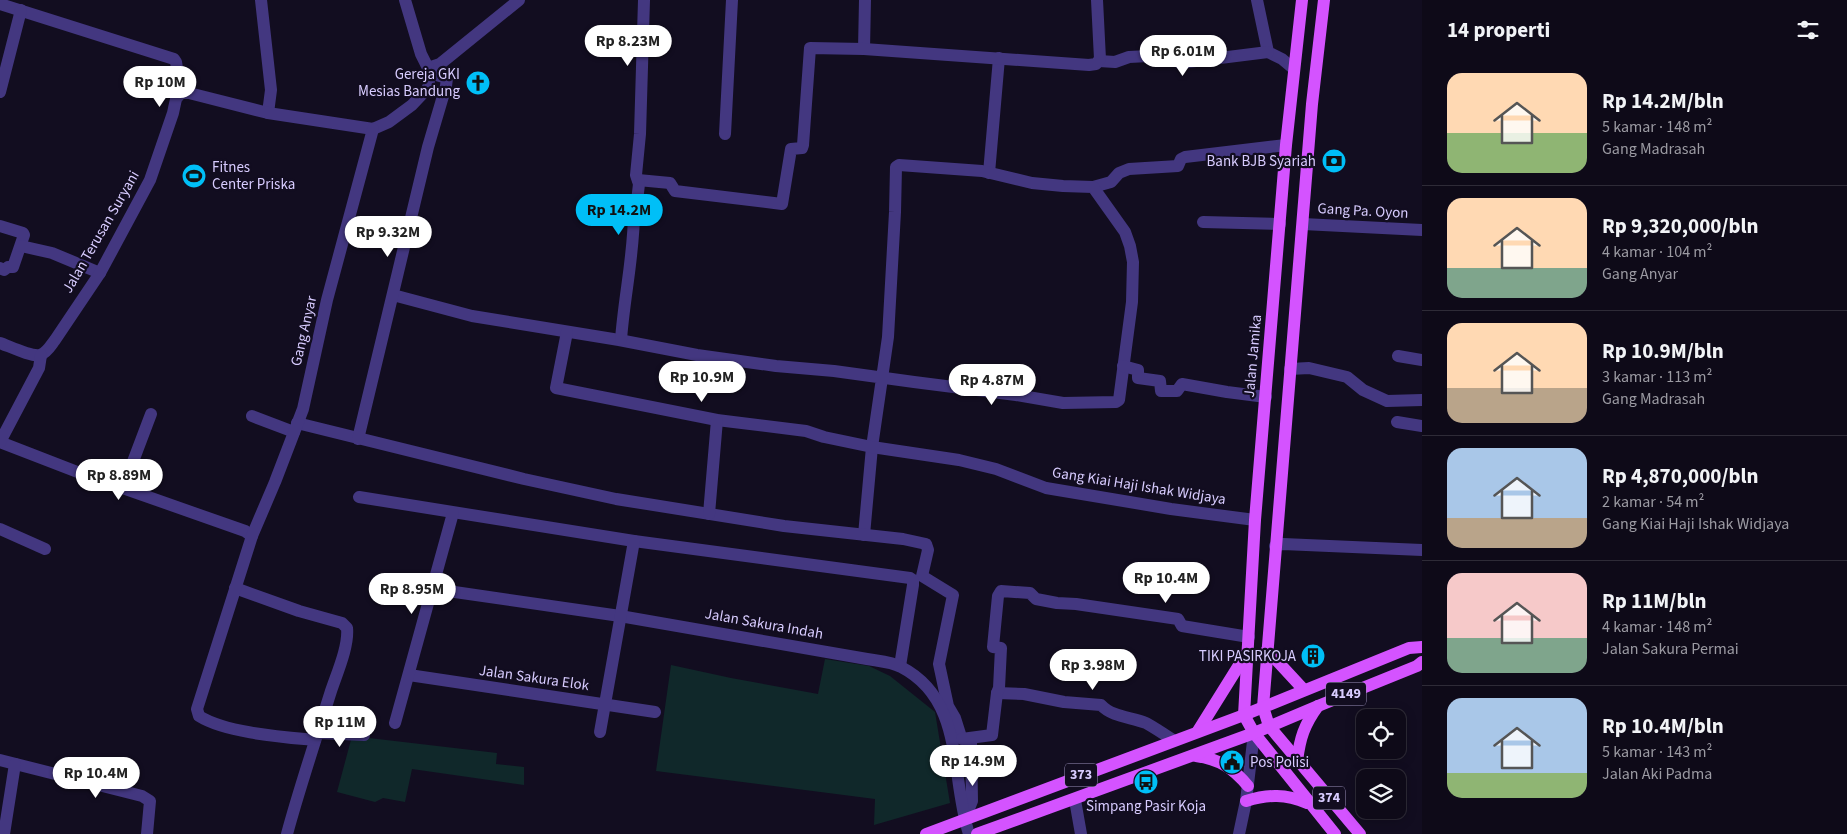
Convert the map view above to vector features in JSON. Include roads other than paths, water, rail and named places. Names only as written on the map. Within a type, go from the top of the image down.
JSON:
[{"type":"main road","name":"Jalan Jamika","points":[[1244,715],[1256,520],[1286,145],[1302,0]]},
{"type":"main road","points":[[1262,707],[1312,104],[1324,0]]},
{"type":"main road","name":"4149","points":[[1244,715],[1409,648],[1422,647]]},
{"type":"main road","points":[[1267,650],[1304,690]]},
{"type":"main road","points":[[1198,731],[1248,652]]},
{"type":"main road","name":"4149","points":[[1254,733],[1417,666],[1422,662]]},
{"type":"main road","points":[[1297,761],[1300,740],[1307,721],[1318,706]]},
{"type":"main road","name":"374","points":[[1262,707],[1269,726],[1360,834]]},
{"type":"main road","name":"374","points":[[1244,715],[1254,733],[1309,804],[1335,834]]},
{"type":"main road","name":"373","points":[[926,834],[964,816],[1244,715]]},
{"type":"main road","name":"373","points":[[977,834],[995,831],[1254,733]]},
{"type":"main road","points":[[1193,756],[1210,758],[1225,764],[1238,773],[1248,786]]},
{"type":"main road","points":[[1246,800],[1278,794],[1294,797],[1309,804]]},
{"type":"street","points":[[260,0],[271,90],[268,113]]},
{"type":"street","points":[[0,4],[174,59],[181,93],[268,113],[373,129],[389,122],[412,105],[428,88],[429,70],[421,54],[405,0]]},
{"type":"street","points":[[429,70],[440,64],[519,0]]},
{"type":"street","points":[[621,340],[630,276],[634,212],[636,210],[644,0]]},
{"type":"street","points":[[725,134],[732,0]]},
{"type":"street","points":[[864,49],[865,0]]},
{"type":"street","points":[[638,180],[670,183],[675,191],[782,204],[791,149],[802,148],[803,145],[810,48],[864,49],[1096,64],[1100,60],[1097,0]]},
{"type":"street","points":[[1257,0],[1268,52]]},
{"type":"street","points":[[0,92],[21,10]]},
{"type":"street","points":[[1100,60],[1115,62],[1129,57],[1168,55],[1180,63],[1268,52],[1282,59],[1294,69]]},
{"type":"street","points":[[989,173],[999,58]]},
{"type":"street","points":[[358,438],[428,147],[447,79],[429,70]]},
{"type":"street","name":"Jalan Terusan Suryani","points":[[41,354],[55,340],[100,273],[150,180],[176,99],[181,93]]},
{"type":"street","name":"Gang Anyar","points":[[316,736],[270,736],[230,727],[204,720],[199,716],[197,709],[252,536],[275,482],[305,400],[327,300],[373,129]]},
{"type":"street","points":[[864,535],[872,447],[888,328],[896,167],[899,165],[982,171],[1032,183],[1093,187],[1110,183],[1119,173],[1129,169],[1178,166],[1181,159],[1185,156],[1286,145]]},
{"type":"street","points":[[393,295],[472,316],[732,360],[834,371],[1063,403],[1116,402],[1119,400],[1132,302],[1133,262],[1125,232],[1093,187]]},
{"type":"street","points":[[1203,222],[1280,224]]},
{"type":"street","name":"Gang Pa. Oyon","points":[[1302,224],[1422,230]]},
{"type":"street","points":[[0,226],[23,233],[24,235],[13,267],[8,266],[4,270],[0,268]]},
{"type":"street","points":[[21,246],[52,253],[100,273]]},
{"type":"street","name":"Gang Kiai Haji Ishak Widjaya","points":[[568,332],[556,388],[717,420],[806,431],[824,437],[872,447],[959,460],[996,469],[1046,488],[1179,510],[1256,520]]},
{"type":"street","points":[[0,343],[30,354],[41,354],[39,368],[0,442],[245,531],[252,536]]},
{"type":"street","points":[[1398,356],[1422,360]]},
{"type":"street","points":[[1123,366],[1138,370],[1138,378],[1160,381],[1161,391],[1177,392],[1182,384],[1266,397]]},
{"type":"street","points":[[1290,369],[1309,368],[1347,377],[1363,390],[1388,402],[1422,400]]},
{"type":"street","points":[[123,488],[151,414]]},
{"type":"street","points":[[252,416],[296,428],[358,438],[524,479],[616,499],[784,526],[903,539],[926,544],[928,550],[922,576],[953,596],[939,664],[948,706],[962,739],[971,742],[972,795],[970,806],[964,816]]},
{"type":"street","points":[[709,514],[717,420]]},
{"type":"street","points":[[1397,422],[1422,426]]},
{"type":"street","points":[[359,497],[634,541],[910,578],[913,580],[913,585],[900,666]]},
{"type":"street","points":[[395,723],[434,589],[453,513]]},
{"type":"street","points":[[0,530],[45,549]]},
{"type":"street","points":[[600,732],[634,541]]},
{"type":"street","points":[[1275,546],[1282,544],[1422,550]]},
{"type":"street","points":[[234,588],[299,611],[342,623],[347,628],[347,636],[341,659],[286,834]]},
{"type":"street","name":"Jalan Sakura Indah","points":[[434,589],[620,616],[900,666],[925,684],[940,704],[950,731],[964,816],[970,834]]},
{"type":"street","points":[[962,739],[992,735],[999,688],[1001,648],[993,647],[998,596],[1001,591],[1030,594],[1036,599],[1046,601],[1178,619],[1182,626],[1249,637]]},
{"type":"street","name":"Jalan Sakura Elok","points":[[409,676],[655,712]]},
{"type":"street","points":[[997,692],[1024,694],[1064,702],[1101,705],[1120,716],[1152,727],[1173,740]]},
{"type":"street","points":[[1239,834],[1246,800],[1254,733]]},
{"type":"street","points":[[316,736],[364,735]]},
{"type":"street","points":[[0,760],[142,796],[150,801],[148,834]]},
{"type":"street","points":[[4,834],[15,764]]},
{"type":"street","points":[[1075,800],[1081,834]]},
{"type":"place","name":"Gereja GKI Mesias Bandung","points":[[478,83]]},
{"type":"place","name":"Bank BJB Syariah","points":[[1334,161]]},
{"type":"place","name":"Fitnes Center Priska","points":[[194,176]]},
{"type":"place","name":"TIKI PASIRKOJA","points":[[1313,656]]},
{"type":"place","name":"Pos Polisi","points":[[1232,762]]},
{"type":"place","name":"Simpang Pasir Koja","points":[[1146,782]]}]
